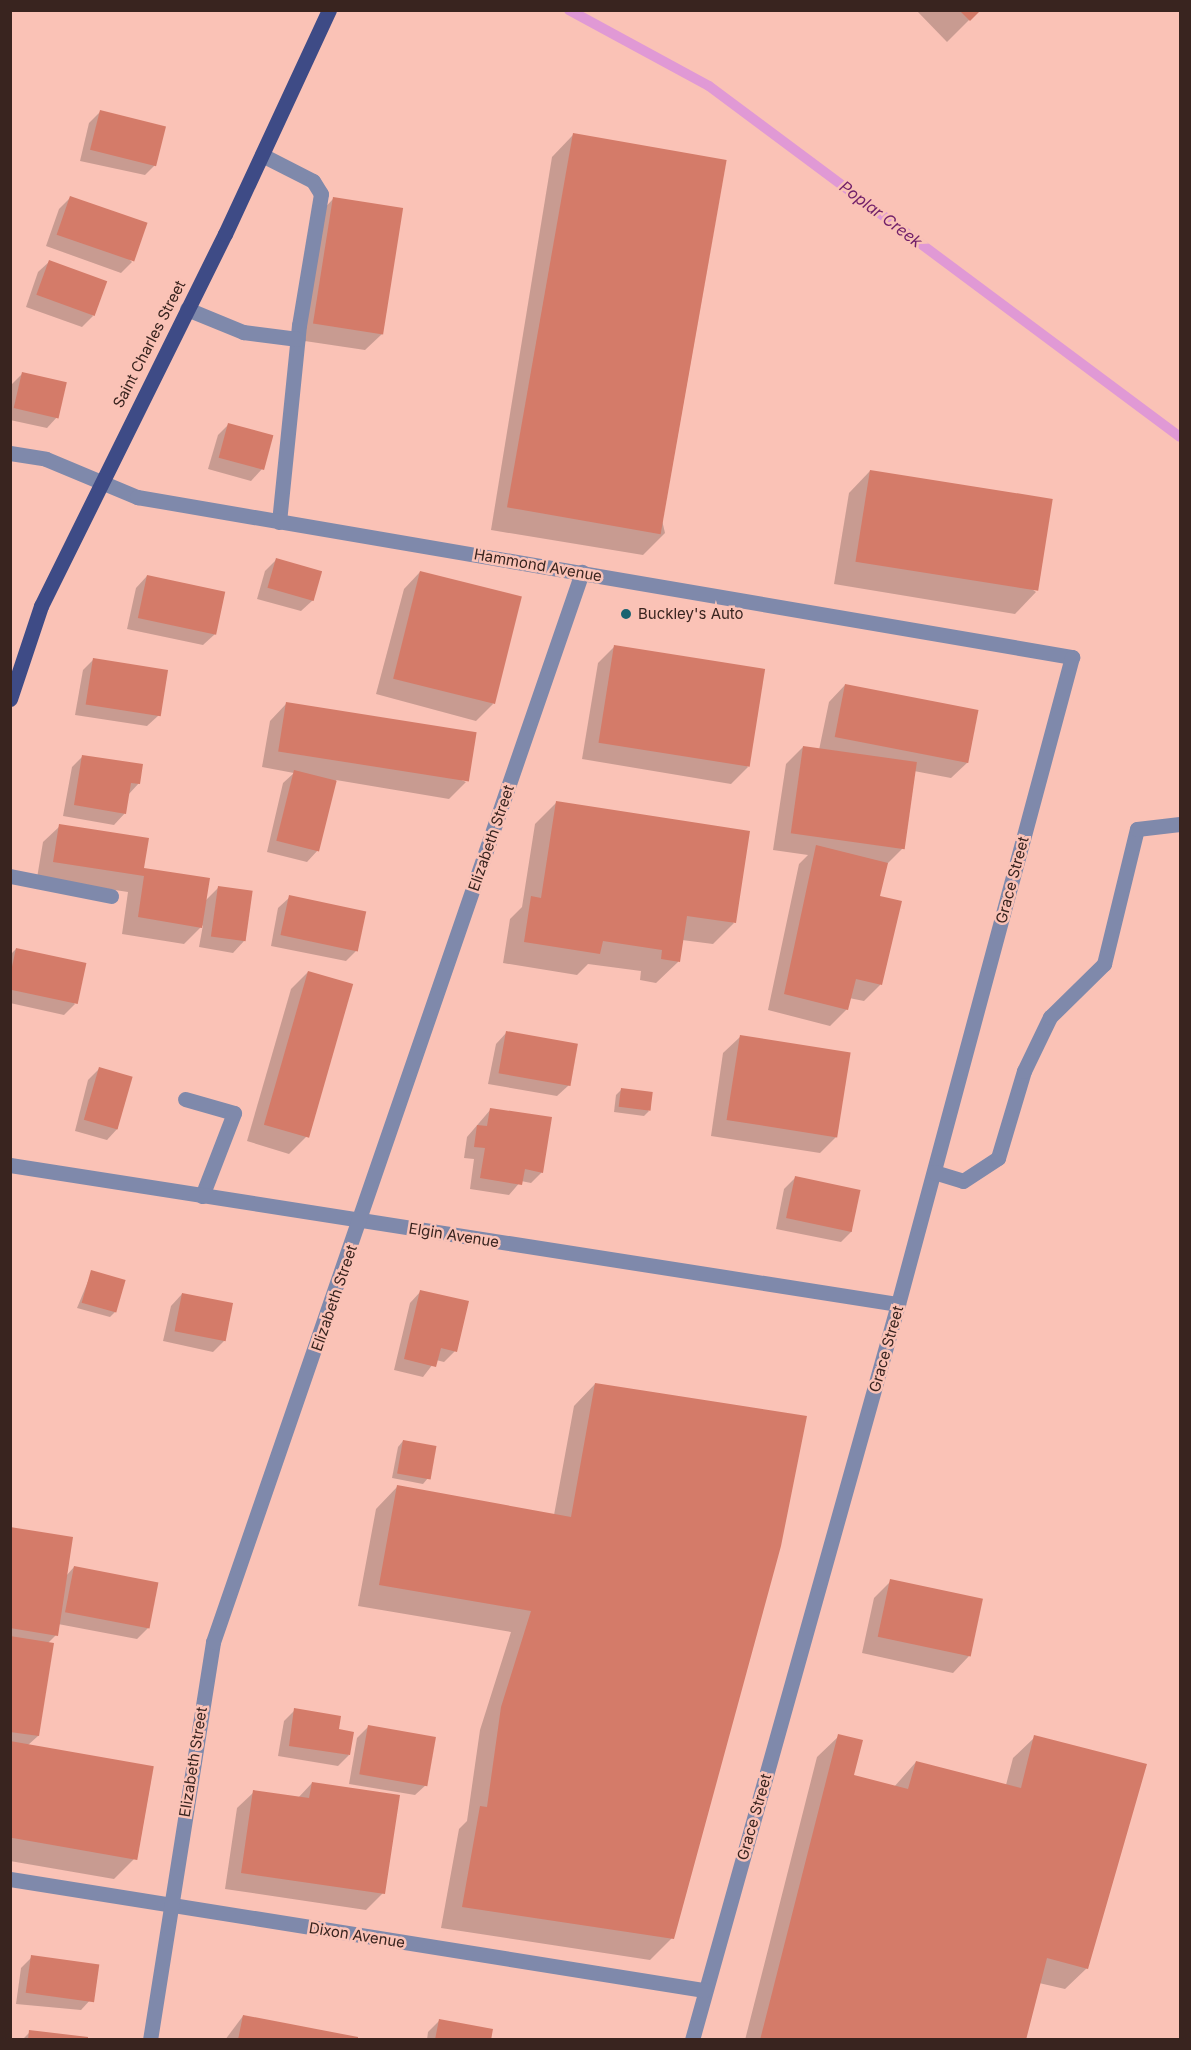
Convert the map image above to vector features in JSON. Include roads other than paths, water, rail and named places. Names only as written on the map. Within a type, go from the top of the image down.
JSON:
[{"type":"main road","name":"Saint Charles Street","points":[[10,699],[41,606],[100,481],[262,155],[329,10]]},
{"type":"street","points":[[262,155],[313,181],[321,194],[298,339],[279,522]]},
{"type":"street","points":[[187,309],[243,332],[298,339]]},
{"type":"street","name":"Hammond Avenue","points":[[10,453],[46,459],[137,497],[1072,657]]},
{"type":"street","name":"Elizabeth Street","points":[[150,2040],[213,1642],[361,1221],[582,573]]},
{"type":"street","name":"Grace Street","points":[[692,2040],[704,1990],[898,1304],[1072,657]]},
{"type":"street","points":[[934,1172],[963,1181],[998,1158],[1024,1071],[1050,1017],[1104,964],[1137,829],[1180,824]]},
{"type":"street","points":[[10,876],[111,896]]},
{"type":"street","points":[[185,1099],[234,1113],[202,1196]]},
{"type":"street","name":"Elgin Avenue","points":[[10,1165],[898,1304]]},
{"type":"street","name":"Dixon Avenue","points":[[10,1879],[704,1990]]},
{"type":"waterway","name":"Poplar Creek","points":[[569,10],[709,86],[1180,437]]},
{"type":"place","name":"Buckley's Auto","points":[[626,614]]}]
